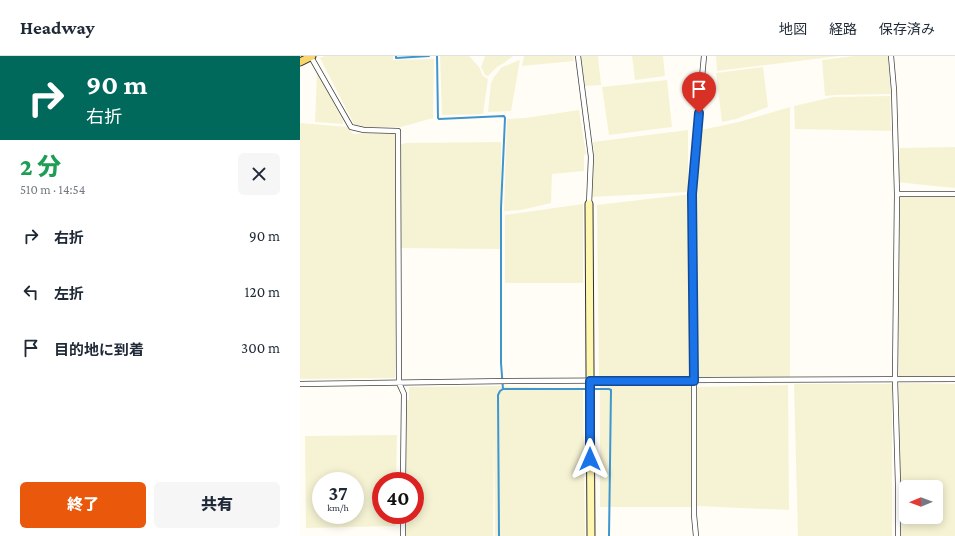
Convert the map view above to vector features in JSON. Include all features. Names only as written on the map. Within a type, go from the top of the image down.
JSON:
[{"type":"main road","points":[[300,62],[312,56]]},
{"type":"street","points":[[312,56],[350,127],[364,130],[398,130],[399,383],[404,394],[403,472]]},
{"type":"street","points":[[578,56],[591,157],[589,204],[591,536]]},
{"type":"street","points":[[696,536],[694,515],[692,194],[704,56]]},
{"type":"street","points":[[891,56],[894,90],[897,194],[895,380],[898,536]]},
{"type":"street","points":[[897,194],[955,194]]},
{"type":"street","points":[[300,384],[955,379]]},
{"type":"street","points":[[403,524],[403,536]]},
{"type":"shaded area","points":[[325,56],[393,56],[393,60],[434,59],[433,118],[401,127],[357,127],[354,124],[320,58]]},
{"type":"shaded area","points":[[440,56],[469,56],[479,67],[483,76],[488,79],[483,114],[442,115]]},
{"type":"shaded area","points":[[485,56],[513,56],[497,67],[488,76],[485,75],[481,67]]},
{"type":"shaded area","points":[[524,56],[573,56],[574,61],[522,66]]},
{"type":"shaded area","points":[[580,56],[598,56],[601,85],[585,86]]},
{"type":"shaded area","points":[[632,56],[663,56],[665,76],[635,80]]},
{"type":"shaded area","points":[[716,56],[839,56],[717,71]]},
{"type":"shaded area","points":[[854,56],[888,56],[891,94],[825,96],[822,60]]},
{"type":"shaded area","points":[[520,60],[511,111],[488,112],[491,83],[494,77],[502,67]]},
{"type":"shaded area","points":[[763,67],[768,107],[736,119],[722,122],[716,73]]},
{"type":"shaded area","points":[[317,73],[343,120],[343,124],[315,122]]},
{"type":"shaded area","points":[[667,80],[672,127],[609,135],[602,87]]},
{"type":"shaded area","points":[[890,96],[891,131],[795,129],[794,106],[833,97]]},
{"type":"shaded area","points":[[790,107],[790,377],[698,377],[695,197],[701,130],[739,122]]},
{"type":"shaded area","points":[[579,110],[586,154],[584,155],[584,171],[552,174],[551,203],[521,210],[504,211],[507,119],[525,118]]},
{"type":"shaded area","points":[[300,123],[348,127],[353,134],[398,131],[398,146],[405,143],[501,142],[501,249],[398,248],[398,168],[395,378],[300,379]]},
{"type":"shaded area","points":[[688,130],[688,192],[589,197],[594,157],[593,142]]},
{"type":"shaded area","points":[[955,147],[955,188],[896,182],[900,148]]},
{"type":"shaded area","points":[[691,194],[694,381],[599,381],[597,205]]},
{"type":"shaded area","points":[[897,194],[955,197],[955,376],[899,377]]},
{"type":"shaded area","points":[[583,204],[583,283],[505,283],[505,215]]},
{"type":"shaded area","points":[[899,383],[955,384],[955,536],[900,536],[900,524],[943,524],[943,480],[900,480]]},
{"type":"shaded area","points":[[691,384],[691,507],[600,507],[600,386]]},
{"type":"shaded area","points":[[794,384],[892,384],[892,536],[798,536]]},
{"type":"shaded area","points":[[788,385],[789,510],[697,506],[696,387]]},
{"type":"shaded area","points":[[494,386],[583,389],[585,536],[495,536],[494,430],[493,536],[403,536],[403,524],[424,524],[424,472],[403,472],[404,401],[409,400],[409,387]]},
{"type":"shaded area","points":[[397,435],[396,472],[372,472],[372,524],[396,524],[396,526],[306,528],[305,436]]},
{"type":"waterway","points":[[396,56],[396,58],[429,56]]},
{"type":"waterway","points":[[437,56],[439,119],[504,116],[505,118],[501,208],[501,363],[503,389]]},
{"type":"waterway","points":[[499,536],[498,395],[500,391],[503,389],[588,389]]},
{"type":"waterway","points":[[592,389],[611,390],[609,536]]},
{"type":"route","points":[[590,459],[590,381],[694,381],[692,194],[699,113]]}]
